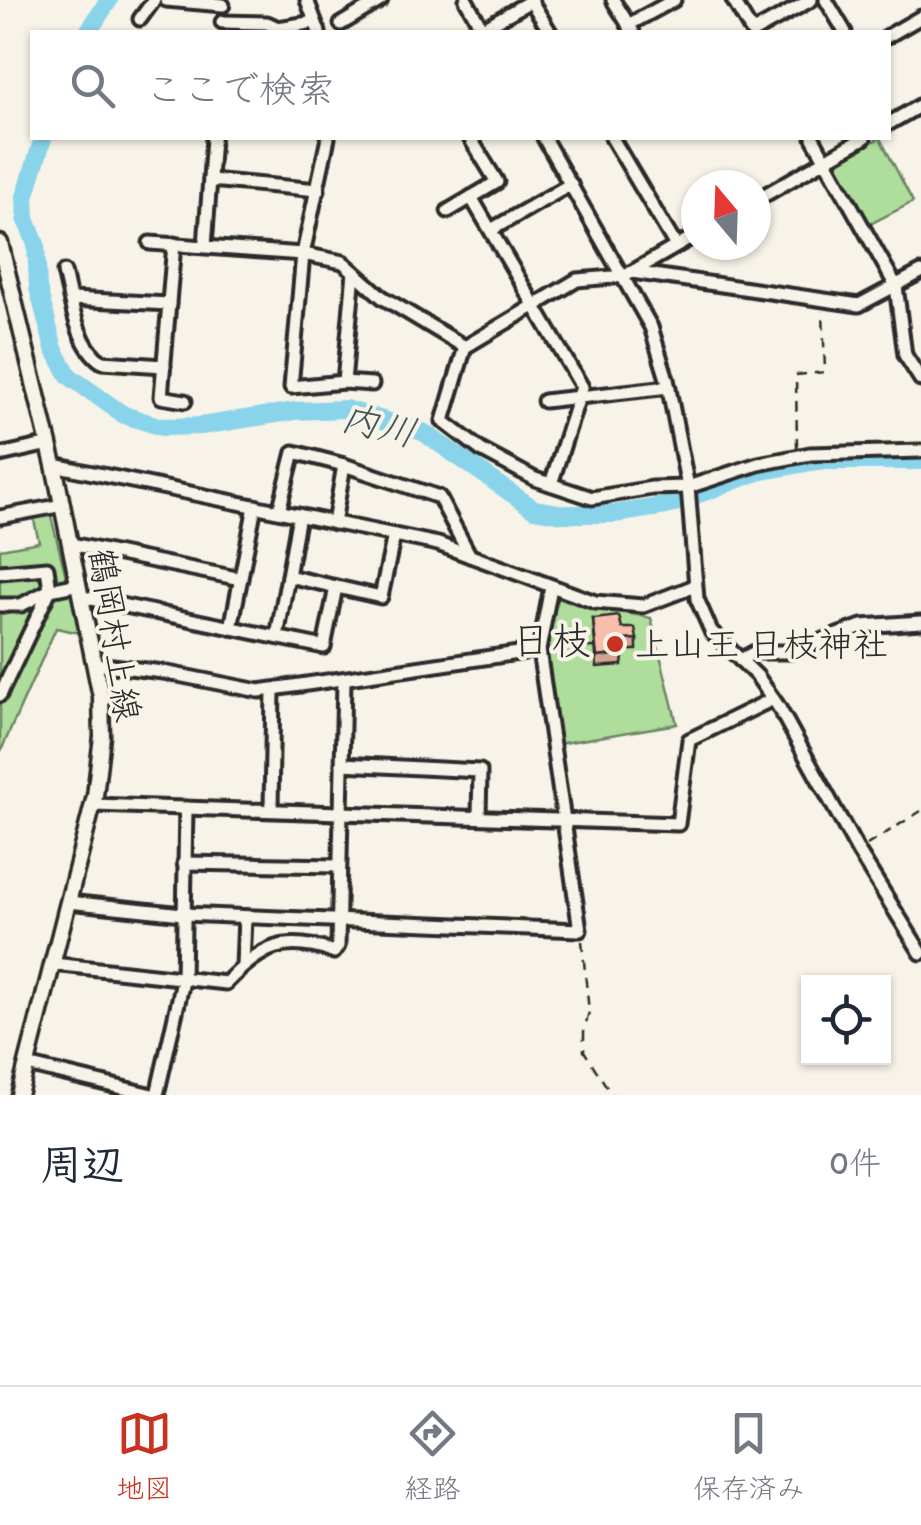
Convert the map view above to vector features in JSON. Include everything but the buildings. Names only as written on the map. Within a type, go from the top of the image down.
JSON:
[{"type":"main road","name":"鶴岡村上線","points":[[0,243],[81,591],[96,664],[102,736],[92,805],[20,1095]]},
{"type":"street","points":[[140,18],[154,0]]},
{"type":"street","points":[[166,0],[223,2],[221,27],[317,27],[307,0]]},
{"type":"street","points":[[341,24],[382,0]]},
{"type":"street","points":[[466,0],[481,30]]},
{"type":"street","points":[[483,30],[531,0],[549,30]]},
{"type":"street","points":[[614,0],[631,29],[674,0]]},
{"type":"street","points":[[733,0],[752,30]]},
{"type":"street","points":[[757,30],[811,0]]},
{"type":"street","points":[[826,0],[844,30]]},
{"type":"street","points":[[891,34],[921,17]]},
{"type":"street","points":[[891,122],[921,105]]},
{"type":"street","points":[[205,246],[213,140]]},
{"type":"street","points":[[328,140],[303,254],[290,387],[344,382],[372,384]]},
{"type":"street","points":[[448,211],[496,182],[471,140]]},
{"type":"street","points":[[545,140],[628,274],[650,327],[668,387],[688,487],[695,586],[711,631],[757,676],[773,698],[858,851],[921,953]]},
{"type":"street","points":[[613,140],[676,246]]},
{"type":"street","points":[[814,140],[896,286],[905,355],[921,380]]},
{"type":"street","points":[[771,191],[861,140]]},
{"type":"street","points":[[210,180],[318,190]]},
{"type":"street","points":[[491,230],[571,184]]},
{"type":"street","points":[[471,197],[582,387],[551,484]]},
{"type":"street","points":[[150,243],[303,254],[344,262],[382,298],[465,347]]},
{"type":"street","points":[[628,274],[681,243]]},
{"type":"street","points":[[174,244],[161,397],[185,401]]},
{"type":"street","points":[[64,272],[94,356],[102,362],[164,366]]},
{"type":"street","points":[[344,382],[354,272]]},
{"type":"street","points":[[921,272],[859,305],[628,274],[577,280],[465,347],[443,421],[481,450],[551,484],[592,498],[652,488],[688,487],[758,464],[798,456],[921,451]]},
{"type":"street","points":[[71,299],[169,304]]},
{"type":"street","points":[[544,400],[668,387]]},
{"type":"street","points":[[0,454],[49,444]]},
{"type":"street","points":[[279,511],[294,452],[440,497],[470,556]]},
{"type":"street","points":[[334,523],[344,465]]},
{"type":"street","points":[[54,466],[438,544],[595,602],[642,606],[695,586]]},
{"type":"street","points":[[0,517],[63,505]]},
{"type":"street","points":[[231,628],[255,506]]},
{"type":"street","points":[[277,637],[299,515]]},
{"type":"street","points":[[288,576],[381,597],[394,536]]},
{"type":"street","points":[[71,544],[240,579]]},
{"type":"street","points":[[0,572],[47,568],[50,590],[0,694]]},
{"type":"street","points":[[68,902],[183,914],[580,930],[539,650],[550,586]]},
{"type":"street","points":[[0,605],[22,605],[50,590],[81,591],[324,647],[336,587]]},
{"type":"street","points":[[740,660],[755,652],[790,652],[862,626],[921,622]]},
{"type":"street","points":[[96,664],[164,672],[259,691],[539,650]]},
{"type":"street","points":[[53,964],[226,983],[243,966],[275,947],[294,942],[334,952],[338,946],[344,681]]},
{"type":"street","points":[[271,810],[273,690]]},
{"type":"street","points":[[92,805],[678,824],[689,740],[773,698]]},
{"type":"street","points":[[342,764],[480,771],[479,816]]},
{"type":"street","points":[[27,1065],[98,1089],[155,1095],[183,980],[186,808]]},
{"type":"street","points":[[184,863],[338,866]]},
{"type":"street","points":[[243,966],[245,917]]},
{"type":"path","points":[[798,456],[796,375],[825,372],[823,300]]},
{"type":"path","points":[[539,650],[595,647]]},
{"type":"path","points":[[858,851],[921,811]]},
{"type":"path","points":[[580,930],[590,1012],[584,1031],[584,1052],[612,1095]]},
{"type":"green space","points":[[881,140],[913,202],[870,224],[834,162]]},
{"type":"green space","points":[[50,512],[80,633],[56,628],[0,753],[0,549],[39,542],[33,516]]},
{"type":"green space","points":[[553,597],[651,618],[677,724],[557,744],[543,647]]},
{"type":"waterway","name":"内川","points":[[89,30],[109,0]]},
{"type":"waterway","name":"内川","points":[[42,140],[25,197],[26,219],[36,244],[38,288],[54,349],[69,376],[124,415],[162,427],[201,426],[295,411],[345,409],[423,432],[534,509],[564,514],[614,514],[666,506],[758,472],[817,461],[921,461]]},
{"type":"place","name":"上山王 日枝神社","points":[[615,644]]},
{"type":"district","name":"日枝","points":[[551,640]]}]
